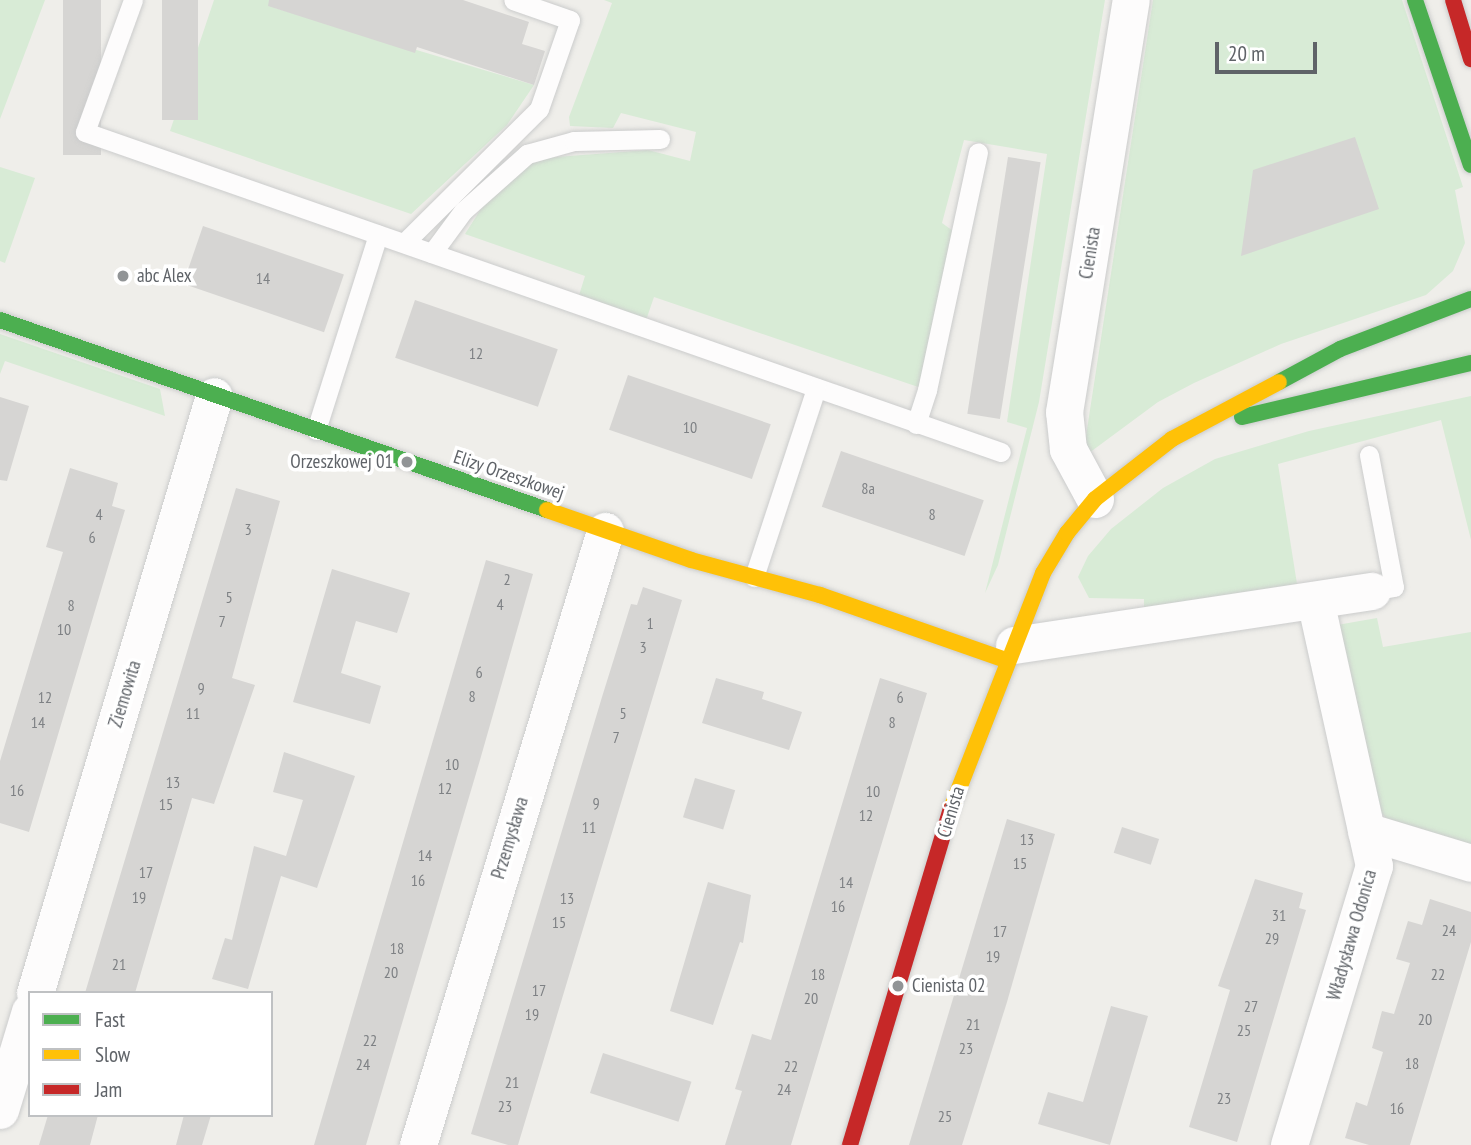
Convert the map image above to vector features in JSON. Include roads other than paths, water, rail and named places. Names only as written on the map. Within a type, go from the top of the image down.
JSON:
[{"type":"street","name":"Cienista","points":[[1095,499],[1068,449],[1065,412],[1131,0]]},
{"type":"street","points":[[1415,0],[1471,166]]},
{"type":"street","points":[[1453,0],[1471,59]]},
{"type":"street","name":"Cienista","points":[[850,1145],[958,788],[1043,573],[1066,533],[1095,499],[1132,467],[1195,427],[1340,349],[1471,299]]},
{"type":"street","name":"Elizy Orzeszkowej","points":[[0,320],[605,531],[1011,653]]},
{"type":"street","name":"Cienista","points":[[1195,427],[1471,363]]},
{"type":"street","name":"Ziemowita","points":[[36,991],[214,396]]},
{"type":"street","name":"Przemysława","points":[[418,1145],[605,531]]},
{"type":"street","points":[[1011,653],[1372,591]]},
{"type":"street","name":"Władysława Odonica","points":[[1289,1145],[1374,866],[1315,600]]},
{"type":"street","points":[[1366,831],[1471,863]]},
{"type":"street","points":[[0,1110],[28,1018]]},
{"type":"lane","points":[[133,0],[85,132],[1001,452]]},
{"type":"lane","points":[[404,243],[539,109],[570,20],[513,0]]},
{"type":"lane","points":[[432,253],[463,211],[527,154],[574,141],[660,139]]},
{"type":"lane","points":[[916,424],[927,390],[978,152]]},
{"type":"lane","points":[[316,430],[378,235]]},
{"type":"lane","points":[[754,577],[816,388]]},
{"type":"lane","points":[[1369,455],[1394,587],[1372,591]]},
{"type":"place","name":"abc Alex","points":[[123,276]]},
{"type":"place","name":"Orzeszkowej 01","points":[[407,462]]},
{"type":"place","name":"Cienista 02","points":[[898,986]]}]
